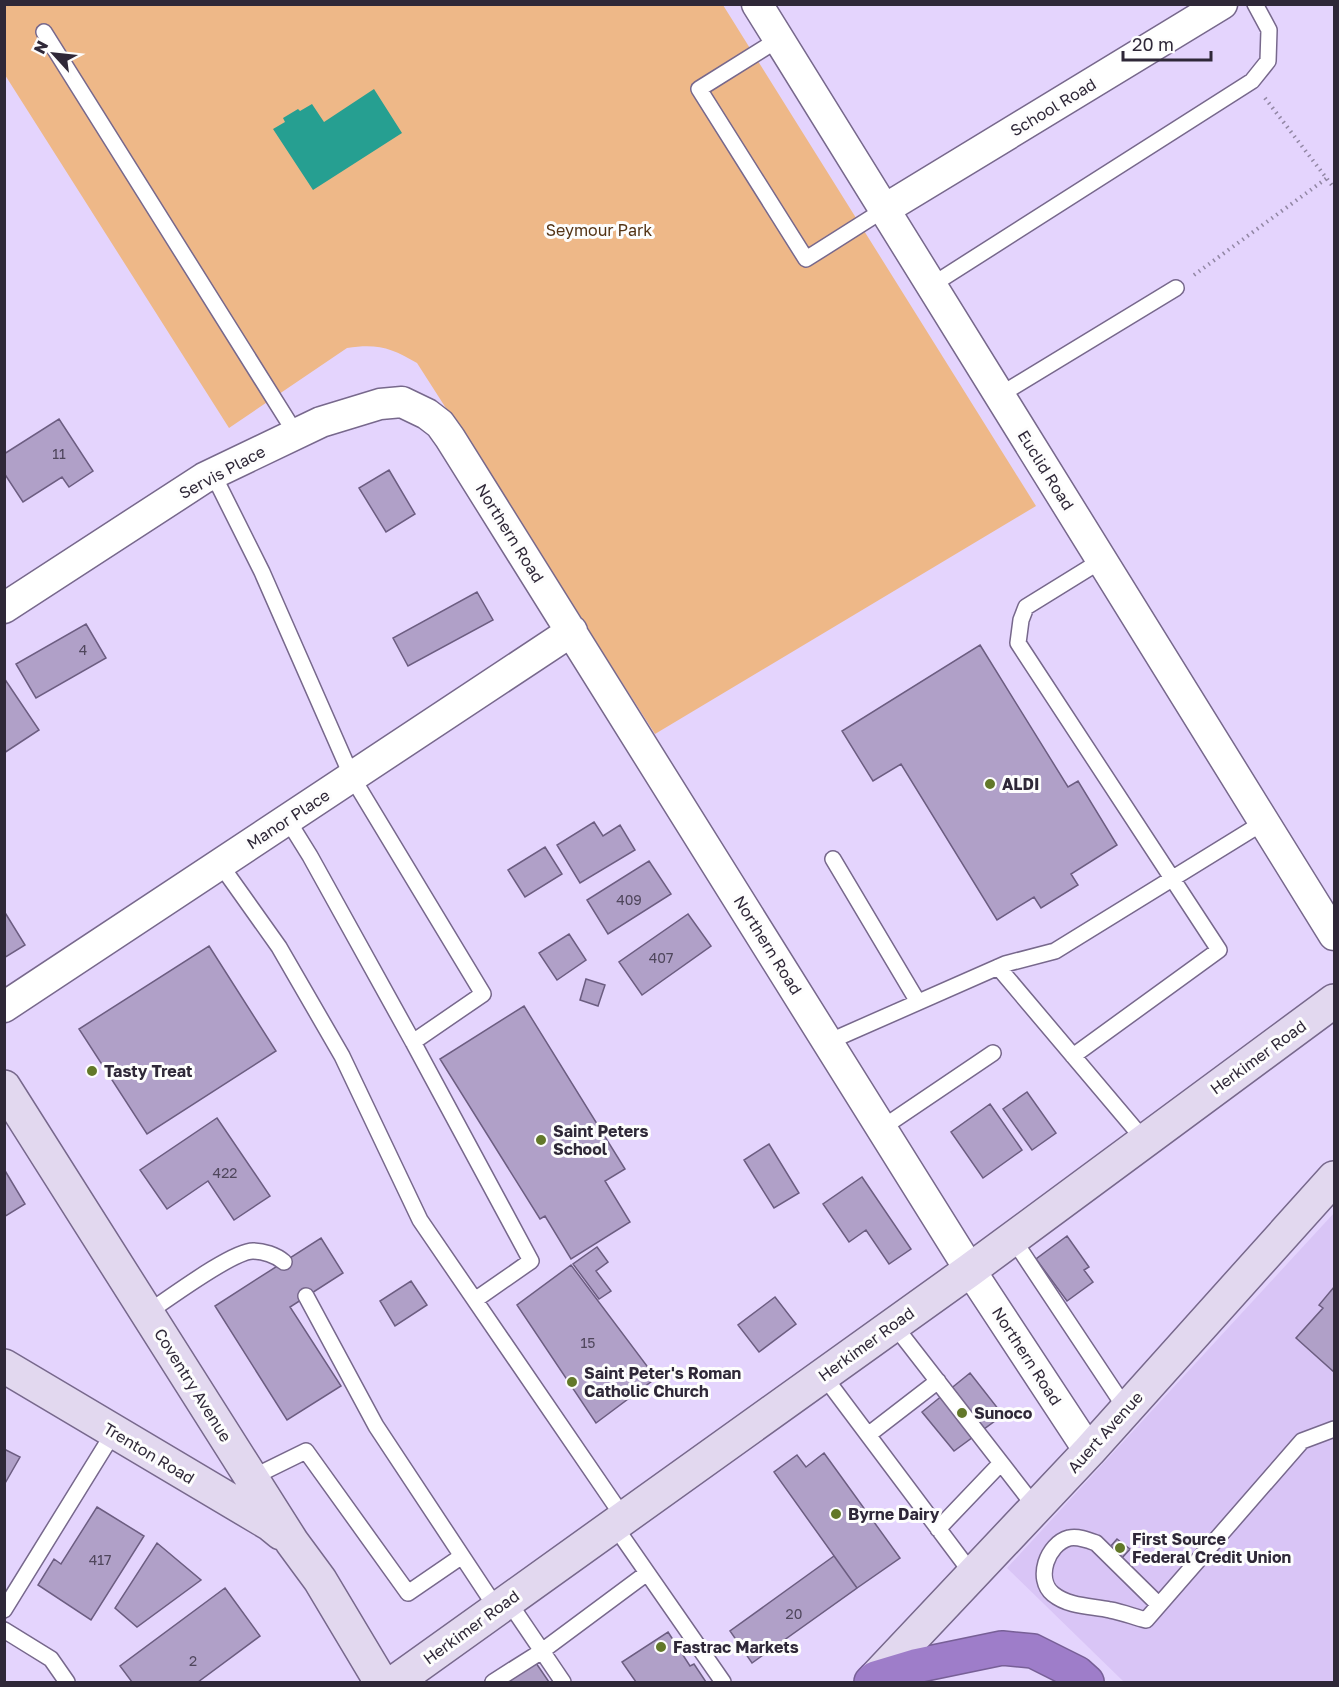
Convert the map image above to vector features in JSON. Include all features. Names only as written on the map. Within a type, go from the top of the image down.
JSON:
[{"type":"highway","points":[[873,1681],[915,1666],[1002,1648],[1034,1651],[1077,1673],[1087,1683]]},
{"type":"main road","name":"Herkimer Road","points":[[395,1683],[1013,1239],[1335,1001]]},
{"type":"main road","name":"Coventry Avenue","points":[[4,1087],[292,1542],[320,1580],[381,1683]]},
{"type":"main road","name":"Auert Avenue","points":[[873,1681],[1089,1451],[1335,1178]]},
{"type":"main road","name":"Trenton Road","points":[[4,1366],[270,1524],[292,1542]]},
{"type":"street","name":"Euclid Road","points":[[757,4],[1335,935]]},
{"type":"street","name":"School Road","points":[[885,209],[1222,4]]},
{"type":"street","name":"Servis Place","points":[[4,608],[213,474],[321,422],[380,404],[402,402],[427,414],[440,424],[450,438]]},
{"type":"street","name":"Northern Road","points":[[450,438],[970,1270],[1089,1451]]},
{"type":"street","name":"Manor Place","points":[[4,1007],[572,631]]},
{"type":"lane","points":[[932,285],[1252,81],[1268,61],[1269,30],[1255,4]]},
{"type":"lane","points":[[44,32],[296,434]]},
{"type":"lane","points":[[779,39],[699,89],[806,259],[885,209]]},
{"type":"lane","points":[[1000,395],[1176,288]]},
{"type":"lane","points":[[213,474],[262,572],[352,777],[483,994],[413,1041]]},
{"type":"lane","points":[[1073,1056],[1219,950],[1018,643],[1020,620],[1026,607],[1102,560]]},
{"type":"lane","points":[[287,819],[413,1041],[531,1261],[475,1300]]},
{"type":"lane","points":[[828,1042],[998,967],[1055,951],[1264,822]]},
{"type":"lane","points":[[834,858],[918,1002]]},
{"type":"lane","points":[[220,864],[279,947],[342,1056],[420,1220],[475,1300],[619,1522],[647,1573],[723,1683]]},
{"type":"lane","points":[[998,967],[1145,1141]]},
{"type":"lane","points":[[882,1128],[993,1053]]},
{"type":"lane","points":[[1013,1239],[1126,1409]]},
{"type":"lane","points":[[147,1313],[230,1259],[252,1251],[273,1255],[284,1262]]},
{"type":"lane","points":[[306,1296],[376,1426],[462,1556],[542,1651],[563,1683]]},
{"type":"lane","points":[[894,1324],[1036,1508]]},
{"type":"lane","points":[[823,1376],[973,1575]]},
{"type":"lane","points":[[868,1436],[938,1381]]},
{"type":"lane","points":[[1159,1605],[1096,1543],[1082,1538],[1069,1538],[1059,1544],[1050,1555],[1044,1569],[1044,1581],[1053,1594],[1082,1606],[1110,1610],[1146,1620],[1302,1441],[1335,1429]]},
{"type":"lane","points":[[4,1610],[114,1432]]},
{"type":"lane","points":[[252,1478],[306,1451],[408,1593],[462,1556]]},
{"type":"lane","points":[[938,1529],[1001,1463]]},
{"type":"lane","points":[[493,1683],[542,1651],[647,1573]]},
{"type":"lane","points":[[4,1630],[51,1659],[67,1683]]},
{"type":"path","points":[[1252,81],[1335,188]]},
{"type":"path","points":[[1176,288],[1327,178]]},
{"type":"shaded area","points":[[374,89],[402,133],[313,190],[273,129],[285,122],[283,118],[312,104],[324,122]]},
{"type":"shaded area","points":[[1334,1213],[1334,1682],[1124,1682],[1007,1568]]},
{"type":"green space","name":"Seymour Park","points":[[5,5],[723,5],[1036,506],[655,734],[417,363],[384,348],[367,346],[347,348],[229,428],[5,75]]},
{"type":"building","points":[[59,419],[93,471],[69,487],[62,477],[23,502],[4,473],[4,454]]},
{"type":"building","points":[[389,470],[415,514],[386,532],[359,488]]},
{"type":"building","points":[[477,592],[493,620],[408,666],[393,638]]},
{"type":"building","points":[[86,624],[106,658],[36,698],[16,664]]},
{"type":"building","name":"ALDI","points":[[980,645],[1068,787],[1078,781],[1117,845],[1071,874],[1078,885],[1041,908],[1034,897],[997,920],[901,764],[873,781],[842,731]]},
{"type":"building","points":[[4,678],[39,730],[4,753]]},
{"type":"building","points":[[594,822],[603,836],[620,825],[635,850],[580,883],[557,845]]},
{"type":"building","points":[[545,847],[562,874],[525,897],[508,870]]},
{"type":"building","points":[[649,861],[671,894],[608,934],[587,900]]},
{"type":"building","points":[[4,911],[25,945],[4,958]]},
{"type":"building","points":[[688,914],[711,946],[642,995],[619,962]]},
{"type":"building","points":[[569,934],[586,960],[557,980],[539,953]]},
{"type":"building","points":[[209,946],[276,1051],[147,1134],[79,1029]]},
{"type":"building","points":[[586,979],[605,985],[598,1006],[580,1000]]},
{"type":"building","points":[[524,1006],[625,1169],[605,1181],[630,1222],[571,1259],[545,1216],[540,1219],[440,1059]]},
{"type":"building","points":[[1027,1092],[1056,1133],[1032,1150],[1003,1109]]},
{"type":"building","points":[[990,1104],[1022,1150],[983,1178],[951,1132]]},
{"type":"building","points":[[217,1118],[270,1196],[234,1220],[208,1181],[167,1209],[140,1170]]},
{"type":"building","points":[[769,1144],[799,1193],[774,1208],[744,1160]]},
{"type":"building","points":[[4,1169],[25,1204],[4,1217]]},
{"type":"building","points":[[862,1177],[911,1249],[889,1264],[866,1230],[849,1242],[823,1204]]},
{"type":"building","points":[[1067,1236],[1089,1267],[1084,1270],[1093,1282],[1067,1301],[1036,1259]]},
{"type":"building","points":[[321,1238],[343,1273],[290,1307],[341,1386],[287,1420],[215,1306]]},
{"type":"building","points":[[597,1247],[608,1262],[596,1271],[611,1291],[599,1299],[573,1264]]},
{"type":"building","points":[[571,1265],[656,1378],[596,1423],[517,1305]]},
{"type":"building","points":[[411,1281],[427,1305],[395,1326],[380,1301]]},
{"type":"building","points":[[1334,1287],[1334,1372],[1296,1338],[1323,1308],[1319,1305]]},
{"type":"building","points":[[775,1297],[796,1324],[759,1352],[738,1325]]},
{"type":"building","name":"Sunoco","points":[[970,1373],[1003,1415],[954,1451],[922,1412]]},
{"type":"building","points":[[4,1449],[20,1457],[4,1485]]},
{"type":"building","name":"Byrne Dairy","points":[[824,1453],[900,1558],[857,1588],[774,1472],[797,1455],[806,1467]]},
{"type":"building","points":[[97,1507],[144,1536],[91,1620],[38,1585],[54,1559],[61,1564]]},
{"type":"building","name":"First Source Federal Credit Union","points":[[1117,1539],[1130,1549],[1122,1558],[1110,1547]]},
{"type":"building","points":[[157,1543],[201,1580],[137,1627],[115,1608]]},
{"type":"building","points":[[834,1556],[857,1588],[752,1663],[730,1631]]},
{"type":"building","points":[[225,1588],[260,1636],[198,1682],[132,1682],[120,1666]]},
{"type":"building","name":"Fastrac Markets","points":[[668,1632],[690,1666],[694,1664],[706,1682],[636,1682],[622,1662]]},
{"type":"building","points":[[536,1663],[549,1682],[507,1682]]},
{"type":"place","name":"ALDI","points":[[990,784]]},
{"type":"place","name":"Tasty Treat","points":[[92,1071]]},
{"type":"place","name":"Saint Peters School","points":[[541,1140]]},
{"type":"place","name":"Saint Peter's Roman Catholic Church","points":[[572,1382]]},
{"type":"place","name":"Sunoco","points":[[962,1413]]},
{"type":"place","name":"Byrne Dairy","points":[[836,1514]]},
{"type":"place","name":"First Source Federal Credit Union","points":[[1120,1548]]},
{"type":"place","name":"Fastrac Markets","points":[[661,1647]]}]
